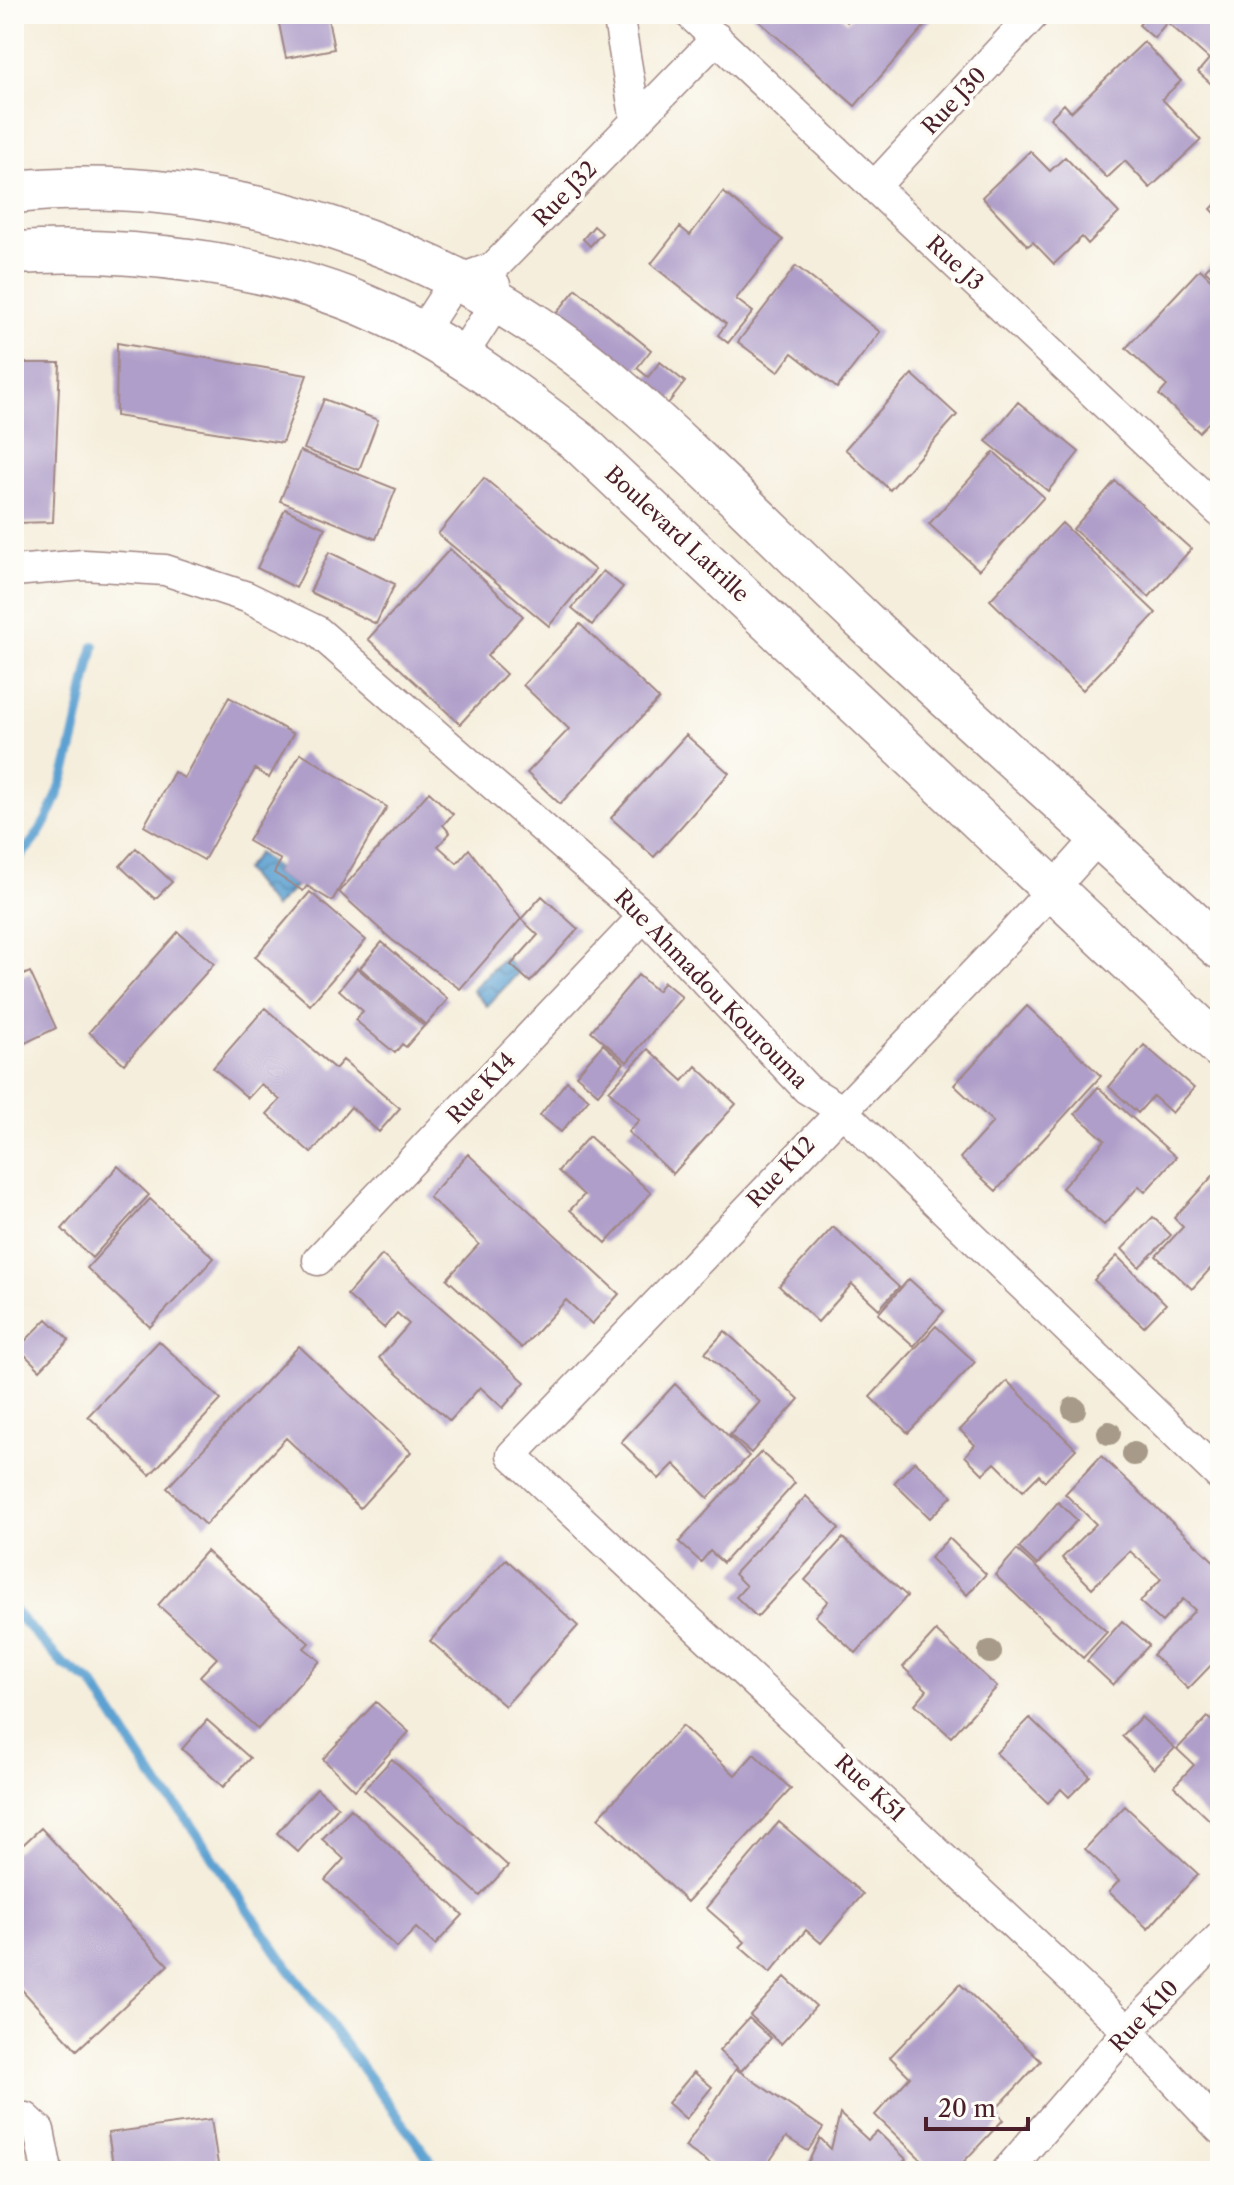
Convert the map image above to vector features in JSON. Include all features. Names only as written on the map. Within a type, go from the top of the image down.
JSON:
[{"type":"main road","points":[[14,192],[109,188],[198,196],[287,215],[397,251],[455,281],[495,285],[548,334],[612,382],[1220,948]]},
{"type":"main road","name":"Boulevard Latrille","points":[[14,253],[73,249],[147,255],[232,268],[290,282],[375,309],[461,357],[580,443],[1220,1047]]},
{"type":"street","points":[[618,14],[636,122]]},
{"type":"street","name":"Rue J3","points":[[690,14],[1220,512]]},
{"type":"street","name":"Rue J30","points":[[874,187],[1034,14]]},
{"type":"street","name":"Rue J32","points":[[461,357],[495,285],[636,122],[717,38]]},
{"type":"street","points":[[421,333],[455,281]]},
{"type":"street","name":"Rue Ahmadou Kourouma","points":[[14,571],[84,565],[165,570],[247,597],[317,631],[644,916],[807,1089],[840,1109],[1220,1476]]},
{"type":"street","name":"Rue K12","points":[[512,1455],[1052,890],[1099,837]]},
{"type":"street","name":"Rue K14","points":[[318,1260],[644,916]]},
{"type":"street","name":"Rue K51","points":[[512,1455],[1128,2031],[1220,2129]]},
{"type":"street","name":"Rue K10","points":[[1007,2171],[1128,2031],[1220,1937]]},
{"type":"street","points":[[20,2118],[39,2130],[47,2171]]},
{"type":"water","points":[[258,853],[276,868],[274,873],[296,886],[274,908],[244,870]]},
{"type":"water","points":[[504,957],[519,972],[487,1006],[472,990]]},
{"type":"building","points":[[277,14],[327,14],[334,49],[286,58]]},
{"type":"building","points":[[751,14],[839,14],[847,22],[854,14],[935,14],[855,106]]},
{"type":"building","points":[[1148,14],[1220,14],[1220,92],[1198,72],[1209,59],[1167,22],[1154,38],[1139,25]]},
{"type":"building","points":[[1144,42],[1181,81],[1162,99],[1201,140],[1150,188],[1125,161],[1107,178],[1050,118],[1064,104],[1071,112]]},
{"type":"building","points":[[1030,151],[1050,171],[1065,157],[1119,213],[1088,244],[1082,237],[1054,264],[1033,242],[1028,246],[982,197]]},
{"type":"building","points":[[723,192],[783,240],[736,299],[753,312],[728,343],[718,335],[726,324],[651,264],[680,227],[690,235]]},
{"type":"building","points":[[1220,200],[1220,218],[1211,209]]},
{"type":"building","points":[[594,226],[602,233],[590,246],[583,239]]},
{"type":"building","points":[[1220,254],[1220,284],[1205,270]]},
{"type":"building","points":[[796,266],[880,332],[837,388],[792,353],[778,372],[738,342]]},
{"type":"building","points":[[1200,269],[1220,288],[1220,411],[1199,432],[1159,395],[1167,386],[1126,348]]},
{"type":"building","points":[[576,289],[651,350],[637,368],[648,377],[660,362],[685,382],[659,415],[555,315]]},
{"type":"building","points":[[117,343],[307,375],[282,443],[116,416]]},
{"type":"building","points":[[14,363],[60,363],[53,522],[14,523]]},
{"type":"building","points":[[912,374],[957,415],[890,490],[845,449]]},
{"type":"building","points":[[324,399],[378,420],[359,470],[304,449]]},
{"type":"building","points":[[1018,402],[1079,452],[1048,491],[986,441]]},
{"type":"building","points":[[300,451],[396,489],[376,539],[280,501]]},
{"type":"building","points":[[994,452],[1044,497],[979,570],[929,524]]},
{"type":"building","points":[[484,478],[595,570],[549,626],[438,534]]},
{"type":"building","points":[[1115,481],[1191,549],[1149,597],[1073,529]]},
{"type":"building","points":[[285,509],[325,528],[296,588],[257,568]]},
{"type":"building","points":[[1062,523],[1156,613],[1083,690],[990,600]]},
{"type":"building","points":[[450,549],[523,616],[487,656],[506,674],[460,724],[368,639]]},
{"type":"building","points":[[329,552],[395,584],[376,624],[310,592]]},
{"type":"building","points":[[603,571],[623,587],[592,625],[572,608]]},
{"type":"building","points":[[580,624],[659,699],[560,804],[527,773],[569,729],[523,685]]},
{"type":"building","points":[[229,697],[293,734],[269,778],[255,769],[204,860],[144,826],[174,772],[184,778]]},
{"type":"building","points":[[686,735],[729,773],[654,857],[611,818]]},
{"type":"building","points":[[301,753],[387,807],[332,901],[307,886],[303,891],[274,873],[281,860],[248,841]]},
{"type":"building","points":[[429,792],[453,814],[443,825],[450,833],[438,846],[457,863],[469,849],[521,919],[460,989],[392,940],[339,892]]},
{"type":"building","points":[[136,848],[172,882],[155,899],[120,866]]},
{"type":"building","points":[[310,892],[366,940],[310,1005],[255,957]]},
{"type":"building","points":[[542,896],[578,929],[530,982],[511,965],[538,935],[521,919]]},
{"type":"building","points":[[178,932],[214,964],[124,1064],[89,1032]]},
{"type":"building","points":[[382,942],[448,999],[426,1025],[360,968]]},
{"type":"building","points":[[357,968],[424,1026],[406,1047],[402,1044],[395,1053],[355,1020],[363,1011],[339,990]]},
{"type":"building","points":[[30,972],[56,1028],[19,1046],[14,1034],[14,979]]},
{"type":"building","points":[[638,975],[657,991],[664,982],[682,997],[627,1062],[591,1031]]},
{"type":"building","points":[[1027,1006],[1101,1076],[996,1191],[960,1158],[993,1122],[954,1085]]},
{"type":"building","points":[[265,1008],[335,1069],[343,1060],[400,1108],[379,1132],[351,1107],[311,1153],[267,1114],[280,1100],[261,1084],[248,1098],[213,1068]]},
{"type":"building","points":[[603,1044],[624,1063],[598,1094],[576,1075]]},
{"type":"building","points":[[1144,1045],[1194,1088],[1172,1113],[1153,1096],[1138,1113],[1109,1087]]},
{"type":"building","points":[[648,1049],[683,1081],[696,1066],[736,1104],[673,1174],[628,1132],[639,1120],[609,1091]]},
{"type":"building","points":[[567,1081],[589,1099],[561,1132],[540,1115]]},
{"type":"building","points":[[1098,1087],[1176,1157],[1145,1192],[1139,1186],[1104,1225],[1062,1188],[1105,1140],[1075,1114]]},
{"type":"building","points":[[589,1136],[651,1193],[606,1243],[570,1210],[584,1195],[558,1171]]},
{"type":"building","points":[[468,1154],[619,1294],[592,1324],[566,1300],[522,1348],[447,1279],[479,1244],[429,1197]]},
{"type":"building","points":[[118,1166],[149,1195],[92,1258],[62,1229]]},
{"type":"building","points":[[1220,1168],[1220,1258],[1192,1289],[1156,1256],[1183,1227],[1174,1218]]},
{"type":"building","points":[[150,1199],[214,1258],[150,1327],[87,1268]]},
{"type":"building","points":[[1153,1217],[1171,1235],[1139,1267],[1122,1249]]},
{"type":"building","points":[[833,1227],[899,1287],[879,1309],[852,1284],[818,1322],[779,1286]]},
{"type":"building","points":[[382,1255],[525,1382],[503,1408],[480,1387],[450,1421],[379,1358],[409,1324],[397,1313],[384,1328],[347,1295]]},
{"type":"building","points":[[1117,1256],[1166,1304],[1144,1327],[1094,1280]]},
{"type":"building","points":[[909,1279],[944,1311],[914,1346],[878,1314]]},
{"type":"building","points":[[47,1319],[69,1340],[40,1370],[18,1348]]},
{"type":"building","points":[[936,1326],[975,1362],[908,1433],[870,1397]]},
{"type":"building","points":[[725,1331],[799,1399],[751,1453],[730,1435],[760,1402],[705,1353]]},
{"type":"building","points":[[159,1341],[221,1400],[150,1475],[88,1416]]},
{"type":"building","points":[[299,1346],[411,1452],[360,1508],[286,1438],[205,1525],[167,1488]]},
{"type":"building","points":[[1007,1381],[1076,1449],[1045,1481],[1039,1475],[1023,1491],[995,1463],[983,1474],[965,1456],[975,1445],[960,1430]]},
{"type":"building","points":[[675,1384],[749,1456],[708,1498],[674,1464],[659,1479],[621,1442]]},
{"type":"building","points":[[761,1452],[795,1483],[723,1563],[710,1551],[701,1562],[679,1542]]},
{"type":"building","points":[[1101,1456],[1220,1567],[1220,1656],[1188,1689],[1153,1655],[1195,1610],[1183,1599],[1162,1622],[1140,1602],[1161,1579],[1130,1551],[1092,1588],[1062,1558],[1096,1524],[1065,1494]]},
{"type":"building","points":[[915,1461],[952,1496],[930,1518],[894,1483]]},
{"type":"building","points":[[806,1496],[839,1528],[757,1617],[736,1597],[746,1586],[734,1574]]},
{"type":"building","points":[[1058,1502],[1077,1520],[1037,1565],[1019,1548]]},
{"type":"building","points":[[843,1538],[907,1596],[856,1653],[815,1616],[828,1601],[805,1580]]},
{"type":"building","points":[[949,1538],[986,1574],[967,1595],[930,1558]]},
{"type":"building","points":[[1017,1550],[1107,1632],[1083,1658],[995,1575]]},
{"type":"building","points":[[206,1551],[309,1643],[304,1648],[320,1661],[258,1729],[200,1676],[217,1658],[158,1605]]},
{"type":"building","points":[[506,1559],[578,1626],[505,1706],[430,1641]]},
{"type":"building","points":[[1122,1621],[1149,1645],[1113,1685],[1087,1661]]},
{"type":"building","points":[[936,1631],[997,1687],[951,1737],[915,1704],[927,1690],[903,1667]]},
{"type":"building","points":[[376,1702],[409,1732],[355,1790],[323,1759]]},
{"type":"building","points":[[1141,1717],[1175,1748],[1154,1769],[1122,1736]]},
{"type":"building","points":[[1208,1717],[1220,1728],[1220,1830],[1174,1786],[1194,1765],[1177,1749]]},
{"type":"building","points":[[1030,1718],[1090,1776],[1069,1797],[1061,1789],[1048,1803],[996,1753]]},
{"type":"building","points":[[207,1720],[250,1758],[223,1787],[182,1749]]},
{"type":"building","points":[[682,1726],[735,1775],[754,1754],[791,1789],[687,1902],[598,1818]]},
{"type":"building","points":[[392,1759],[508,1866],[480,1896],[364,1789]]},
{"type":"building","points":[[317,1788],[338,1807],[298,1852],[277,1833]]},
{"type":"building","points":[[1125,1806],[1198,1874],[1148,1929],[1109,1892],[1119,1881],[1085,1849]]},
{"type":"building","points":[[351,1809],[463,1915],[435,1945],[416,1928],[397,1948],[325,1880],[344,1859],[322,1839]]},
{"type":"building","points":[[779,1822],[863,1894],[821,1943],[806,1930],[770,1973],[740,1947],[745,1942],[706,1908]]},
{"type":"building","points":[[41,1828],[168,1965],[77,2050],[14,1981],[14,1853]]},
{"type":"building","points":[[785,1977],[816,2006],[781,2044],[750,2015]]},
{"type":"building","points":[[960,1984],[1041,2061],[994,2111],[1003,2120],[955,2171],[933,2171],[875,2115],[910,2077],[890,2057]]},
{"type":"building","points":[[749,2018],[771,2038],[741,2071],[719,2051]]},
{"type":"building","points":[[736,2069],[823,2128],[808,2151],[786,2137],[763,2171],[721,2171],[685,2147]]},
{"type":"building","points":[[694,2072],[712,2087],[686,2119],[668,2103]]},
{"type":"building","points":[[840,2114],[868,2140],[877,2131],[906,2159],[896,2171],[804,2171],[820,2138],[831,2149]]},
{"type":"building","points":[[211,2119],[219,2171],[114,2171],[108,2133]]},
{"type":"waterway","points":[[14,861],[33,842],[59,791],[76,731],[94,646]]},
{"type":"waterway","points":[[14,1611],[63,1664],[92,1683],[160,1788],[181,1811],[281,1958],[438,2171]]}]
